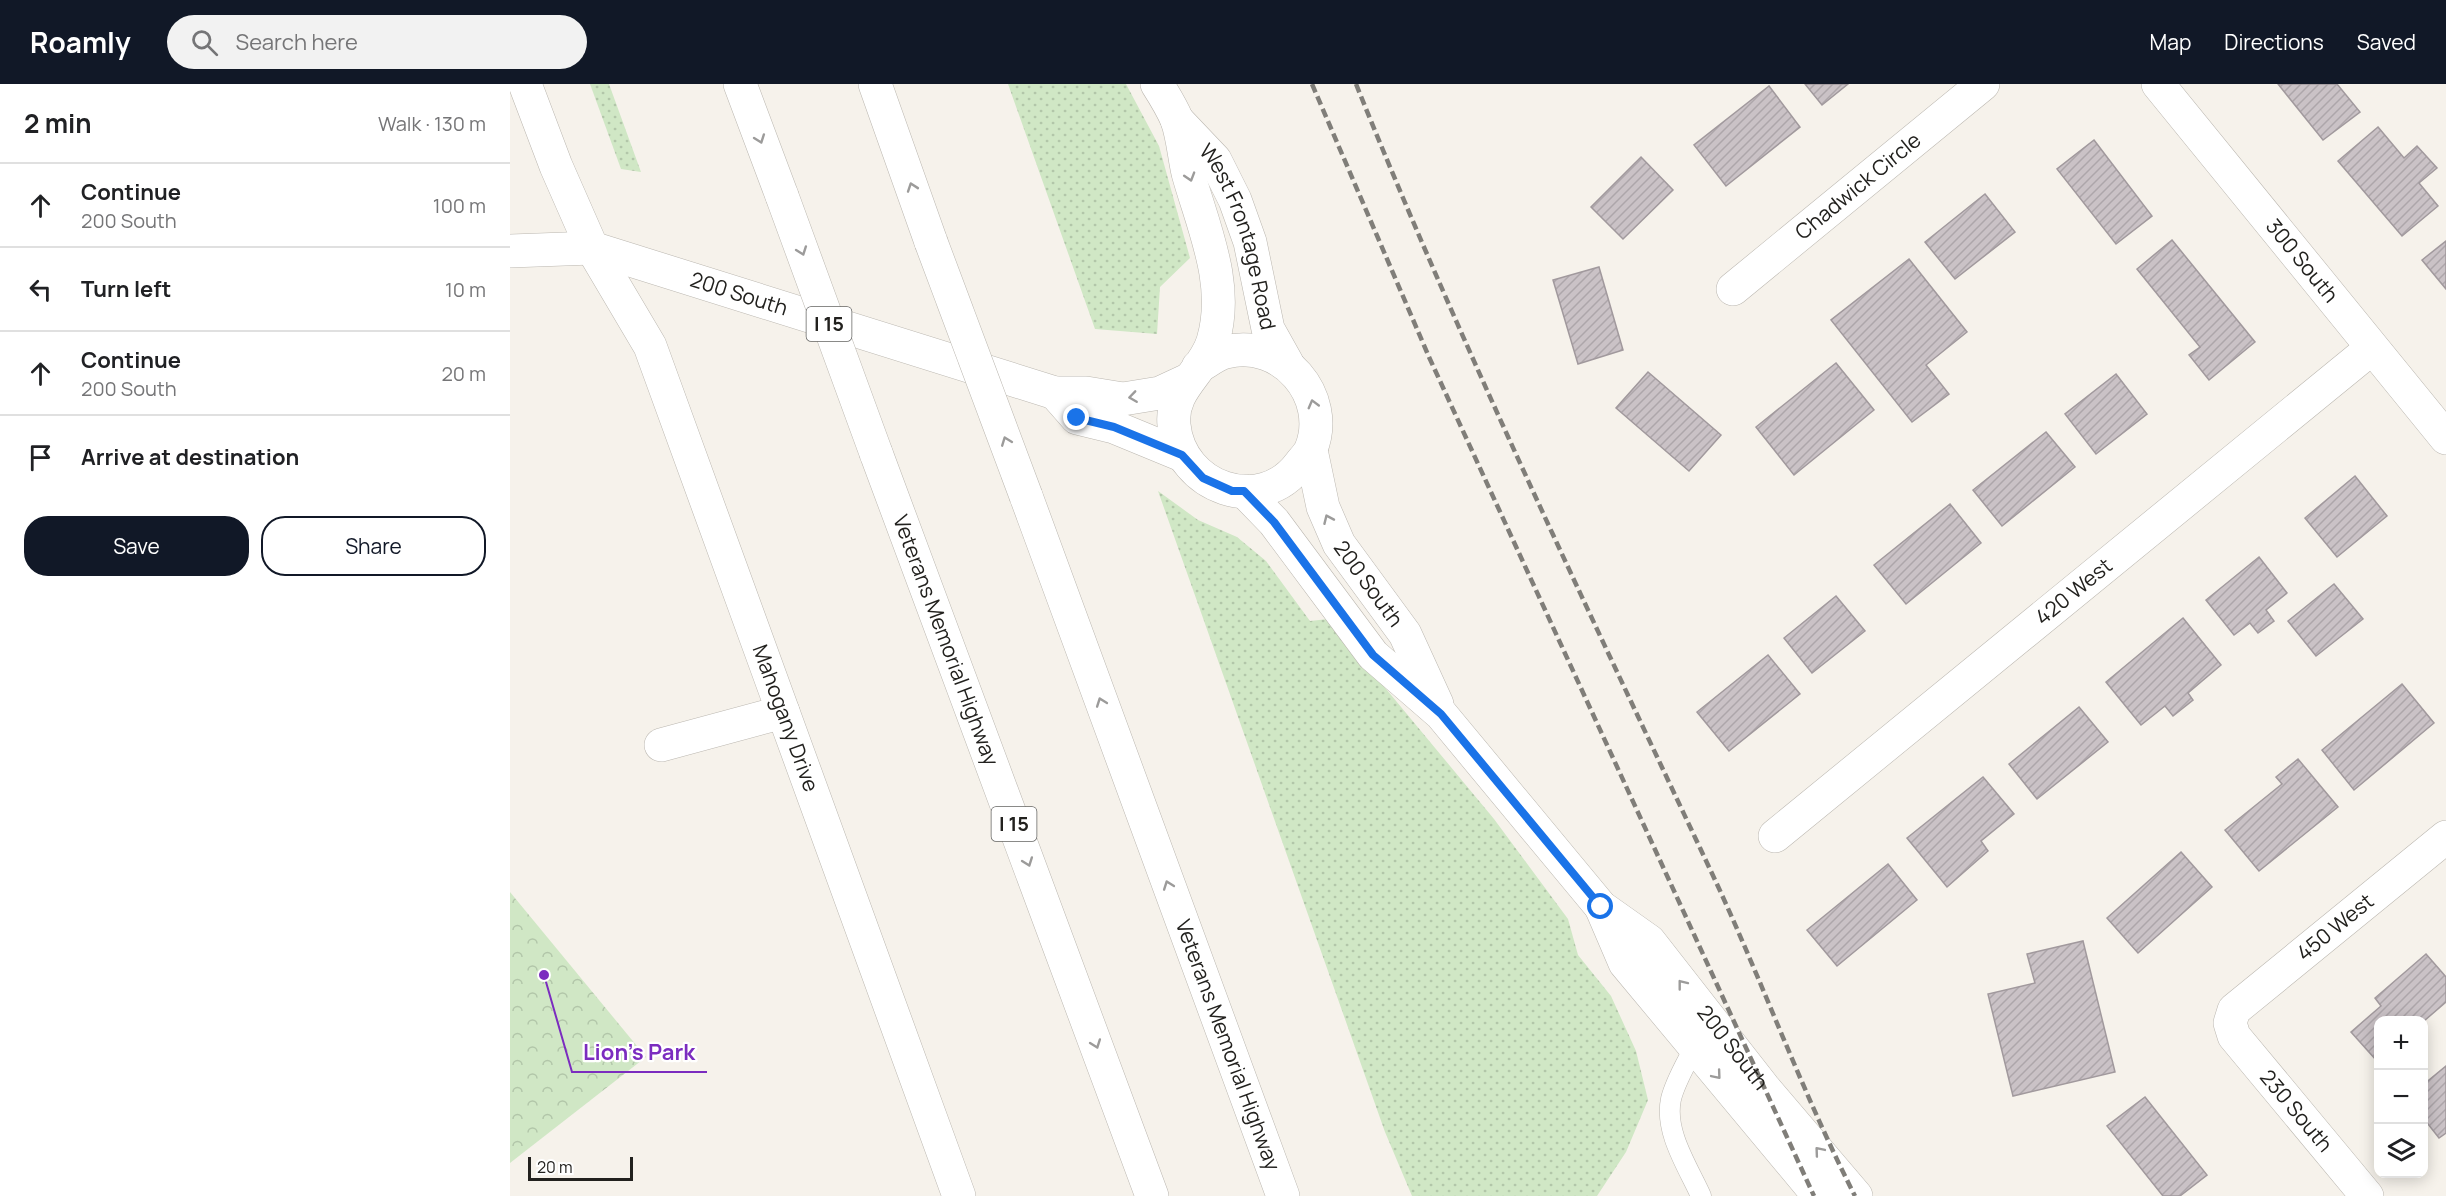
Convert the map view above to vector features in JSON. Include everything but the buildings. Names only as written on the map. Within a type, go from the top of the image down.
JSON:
[{"type":"main road","points":[[525,84],[556,166],[592,248]]},
{"type":"main road","name":"Veterans Memorial Highway","points":[[740,84],[1152,1196]]},
{"type":"main road","name":"Veterans Memorial Highway","points":[[875,84],[931,242],[1283,1196]]},
{"type":"main road","name":"West Frontage Road","points":[[1157,84],[1177,120],[1215,160],[1234,200],[1250,242],[1268,329],[1287,363]]},
{"type":"main road","name":"Chadwick Circle","points":[[1733,289],[1983,84]]},
{"type":"main road","name":"300 South","points":[[2158,84],[2446,438]]},
{"type":"main road","name":"West Frontage Road","points":[[1177,120],[1189,174],[1203,214],[1213,257],[1219,322],[1212,345],[1193,374]]},
{"type":"main road","name":"200 South","points":[[510,251],[592,248],[1055,393],[1086,393],[1123,399],[1160,393],[1193,374]]},
{"type":"main road","name":"Mahogany Drive","points":[[592,248],[650,346],[959,1196]]},
{"type":"main road","name":"420 West","points":[[1775,836],[2372,348]]},
{"type":"main road","points":[[1055,393],[1077,418],[1114,427],[1182,455],[1203,478],[1232,491],[1244,491],[1264,490],[1292,475],[1311,450],[1316,418],[1308,387],[1287,363],[1258,351],[1226,352],[1193,374],[1179,392],[1174,424],[1182,455]]},
{"type":"main road","name":"200 South","points":[[1311,450],[1323,507],[1340,544],[1405,634],[1441,714]]},
{"type":"main road","name":"200 South","points":[[1244,491],[1274,522],[1373,655],[1441,714],[1601,907],[1649,941],[1764,1088],[1856,1196]]},
{"type":"main road","points":[[661,745],[783,712]]},
{"type":"main road","name":"450 West","points":[[2230,1023],[2234,1010],[2446,837]]},
{"type":"main road","name":"200 South","points":[[1601,907],[1625,963],[1819,1196]]},
{"type":"main road","name":"230 South","points":[[2230,1023],[2234,1036],[2367,1196]]},
{"type":"lane","points":[[1694,1048],[1671,1099],[1670,1118],[1674,1136],[1701,1196]]},
{"type":"green space","points":[[590,84],[609,84],[641,172],[621,169]]},
{"type":"green space","points":[[1008,84],[1126,84],[1159,146],[1190,258],[1160,287],[1157,334],[1095,329]]},
{"type":"green space","points":[[1158,491],[1198,520],[1237,537],[1266,561],[1310,621],[1328,619],[1494,819],[1568,919],[1578,955],[1611,996],[1636,1051],[1648,1100],[1626,1152],[1597,1196],[1412,1196],[1385,1132]]},
{"type":"green space","points":[[510,892],[646,1057],[510,1163]]},
{"type":"railway","points":[[1312,84],[1429,357],[1814,1196]]},
{"type":"railway","points":[[1356,84],[1485,386],[1716,882],[1818,1119],[1855,1196]]},
{"type":"place","name":"Lion's Park","points":[[544,975]]},
{"type":"route","points":[[1077,418],[1114,427],[1182,455],[1203,478],[1232,491],[1244,491],[1274,522],[1373,655],[1441,714],[1601,907]]}]
